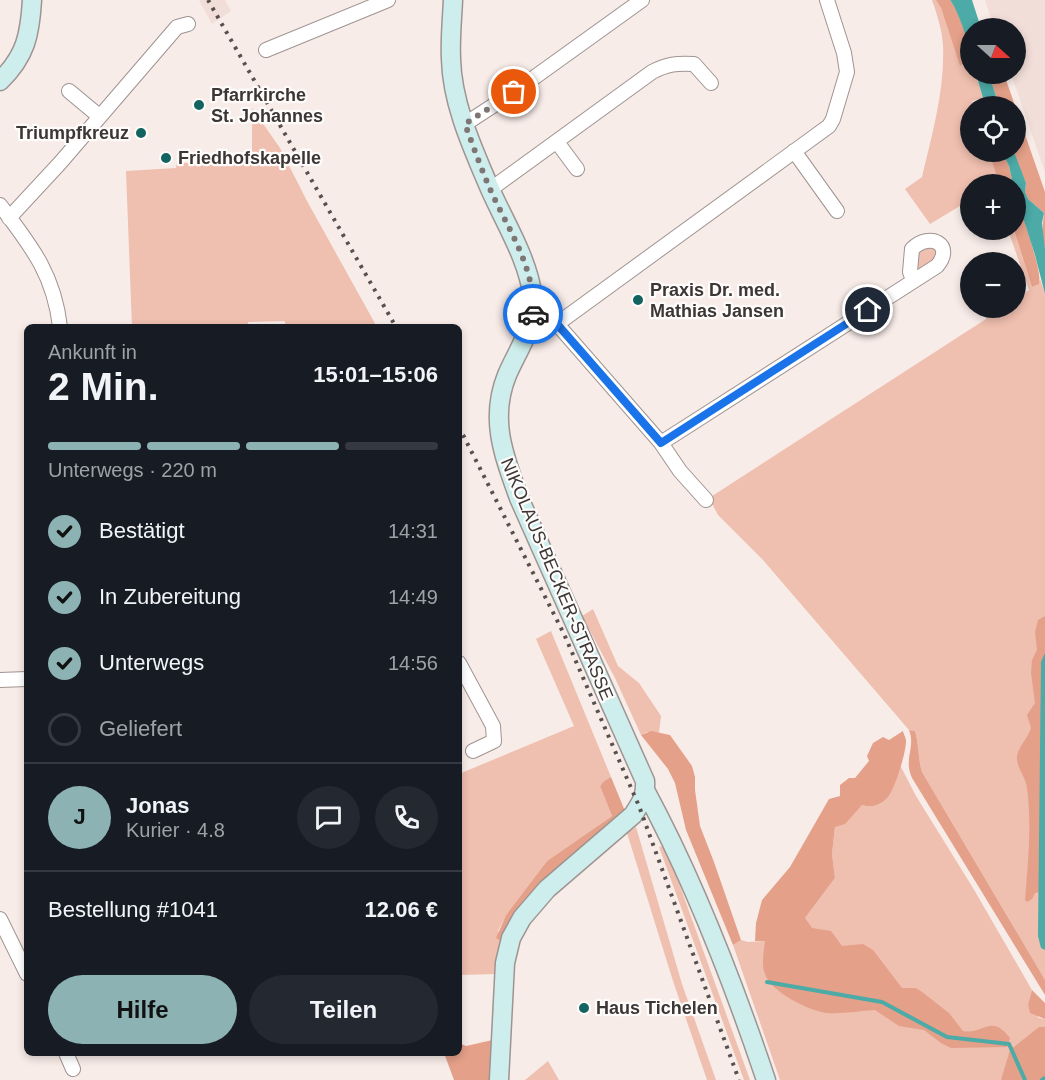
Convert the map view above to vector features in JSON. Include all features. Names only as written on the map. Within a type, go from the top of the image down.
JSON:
[{"type":"main road","points":[[0,81],[20,56],[30,33],[32,0]]},
{"type":"main road","name":"NIKOLAUS-BECKER-STRASSE","points":[[453,0],[451,61],[454,85],[465,124],[490,189],[515,239],[530,278],[533,302],[532,314],[501,394],[498,414],[502,451],[519,498],[645,781],[645,792],[660,818],[710,928],[766,1080]]},
{"type":"main road","points":[[500,1080],[505,963],[511,938],[534,902],[633,815],[643,800],[645,792]]},
{"type":"street","points":[[266,50],[388,0]]},
{"type":"street","points":[[465,124],[514,92],[642,0]]},
{"type":"street","points":[[557,324],[828,126],[833,119],[847,72],[844,53],[827,0]]},
{"type":"street","points":[[9,218],[60,163],[177,27],[188,24]]},
{"type":"street","points":[[490,189],[652,72],[665,65],[694,64],[711,83]]},
{"type":"street","points":[[69,91],[99,116]]},
{"type":"street","points":[[557,142],[577,170]]},
{"type":"street","points":[[794,151],[837,212]]},
{"type":"street","points":[[0,205],[24,236],[46,273],[54,293],[59,324]]},
{"type":"street","points":[[661,443],[913,280]]},
{"type":"street","points":[[532,314],[557,324],[661,443],[680,471],[706,500]]},
{"type":"street","points":[[462,669],[493,726],[494,741],[473,751]]},
{"type":"street","points":[[0,680],[24,679]]},
{"type":"street","points":[[0,919],[5,943],[24,970]]},
{"type":"street","points":[[67,1056],[73,1069]]},
{"type":"shaded area","points":[[199,0],[225,0],[231,11],[212,24]]},
{"type":"shaded area","points":[[932,0],[936,0],[941,8],[960,65],[960,84],[979,84],[982,96],[960,96],[960,162],[992,162],[996,174],[960,174],[960,206],[930,224],[905,189],[922,177],[934,128],[943,62],[939,22]]},
{"type":"shaded area","points":[[936,0],[950,0],[960,19],[960,66],[941,8]]},
{"type":"shaded area","points":[[985,0],[1045,0],[1045,172],[1026,117],[1026,96],[1019,96],[1014,84],[1026,84],[1026,18],[991,18]]},
{"type":"shaded area","points":[[992,84],[1007,84],[1012,96],[996,96]]},
{"type":"shaded area","points":[[252,108],[280,148],[375,324],[285,324],[285,321],[248,322],[248,324],[132,324],[126,171],[176,168],[177,163],[252,162]]},
{"type":"shaded area","points":[[1026,138],[1045,192],[1045,249],[1042,233],[1044,213],[1028,199],[1026,174],[1022,174],[1017,162],[1026,162]]},
{"type":"shaded area","points":[[992,162],[1007,162],[1011,174],[996,174]]},
{"type":"shaded area","points":[[1026,224],[1038,267],[1039,284],[1032,287],[1026,268],[1026,252],[1021,252],[1017,240],[1026,240]]},
{"type":"shaded area","points":[[1012,240],[1017,240],[1021,252],[1016,252]]},
{"type":"shaded area","points":[[926,246],[935,248],[935,259],[917,270],[917,255]]},
{"type":"shaded area","points":[[1026,268],[1032,287],[1039,284],[1040,279],[1045,294],[1045,980],[922,772],[915,731],[909,730],[763,560],[718,515],[709,498],[988,318],[1026,318],[1026,292],[1029,290],[1026,281]]},
{"type":"shaded area","points":[[593,609],[618,666],[639,683],[661,716],[659,733],[647,732],[641,735],[615,678],[582,616]]},
{"type":"shaded area","points":[[1045,616],[1045,891],[1035,893],[1027,902],[1025,900],[1029,816],[1026,784],[1017,757],[1031,728],[1027,715],[1035,703],[1031,673],[1032,660],[1037,650],[1035,632],[1038,620]]},
{"type":"shaded area","points":[[551,631],[611,777],[600,786],[612,816],[547,861],[506,915],[498,931],[504,943],[497,974],[462,975],[462,773],[574,726],[536,639]]},
{"type":"shaded area","points":[[909,730],[915,731],[922,772],[1045,980],[1045,995],[912,778],[909,765],[911,736]]},
{"type":"shaded area","points":[[651,731],[670,735],[692,766],[700,826],[741,940],[733,945],[686,830],[675,783],[668,769],[641,735]]},
{"type":"shaded area","points":[[903,731],[906,740],[904,752],[890,794],[878,805],[862,805],[845,824],[835,827],[832,854],[835,878],[805,918],[812,928],[831,931],[842,946],[863,944],[873,950],[902,988],[916,988],[922,992],[949,1013],[963,1031],[997,1027],[1010,1038],[1007,1047],[951,1048],[924,1030],[899,1026],[875,1010],[839,1013],[819,1011],[801,1005],[783,994],[765,974],[763,962],[765,941],[755,941],[756,923],[762,900],[790,867],[829,799],[840,796],[840,785],[849,778],[855,778],[869,761],[867,756],[873,743],[883,737],[889,740]]},
{"type":"shaded area","points":[[900,765],[916,796],[1032,990],[1028,1004],[1039,1018],[1045,1019],[1045,1027],[1039,1027],[1001,1080],[780,1080],[733,945],[741,940],[765,941],[805,918],[835,878],[832,854],[835,827],[862,805],[878,805],[884,801],[892,788]]},
{"type":"shaded area","points":[[611,777],[625,811],[504,943],[496,938],[506,915],[547,861],[612,816],[600,786]]},
{"type":"shaded area","points":[[636,827],[682,984],[716,1080],[707,1080],[673,981],[627,833]]},
{"type":"shaded area","points":[[664,846],[750,1080],[744,1080],[659,847]]},
{"type":"shaded area","points":[[1032,990],[1045,1003],[1045,1019],[1030,1013],[1028,1004]]},
{"type":"shaded area","points":[[1039,1027],[1045,1027],[1045,1080],[1001,1080],[1010,1050]]},
{"type":"shaded area","points":[[497,1039],[492,1080],[454,1080],[445,1056],[462,1056],[462,1044],[466,1046]]},
{"type":"shaded area","points":[[548,1061],[559,1080],[525,1080]]},
{"type":"water","points":[[950,0],[972,0],[978,18],[960,18],[960,21]]},
{"type":"water","points":[[979,84],[992,84],[996,96],[982,96]]},
{"type":"water","points":[[1007,162],[1018,162],[1023,174],[1011,174]]},
{"type":"water","points":[[1026,194],[1044,213],[1042,223],[1045,249],[1045,294],[1026,227]]},
{"type":"water","points":[[1045,653],[1045,950],[1041,948],[1038,936],[1041,662]]},
{"type":"waterway","points":[[767,982],[882,1002],[947,1037],[1009,1044],[1025,1080]]},
{"type":"railway","points":[[208,0],[394,324]]},
{"type":"railway","points":[[462,433],[564,634],[639,806],[739,1080]]},
{"type":"way so far","points":[[514,92],[465,124],[490,189],[515,239],[530,278],[533,314]]},
{"type":"place","name":"Pfarrkirche St. Johannes","points":[[199,105]]},
{"type":"place","name":"Triumpfkreuz","points":[[141,133]]},
{"type":"place","name":"Friedhofskapelle","points":[[166,158]]},
{"type":"place","name":"Praxis Dr. med. Mathias Jansen","points":[[638,300]]},
{"type":"place","name":"Haus Tichelen","points":[[584,1008]]},
{"type":"route","points":[[533,314],[557,324],[661,443],[868,310]]}]
